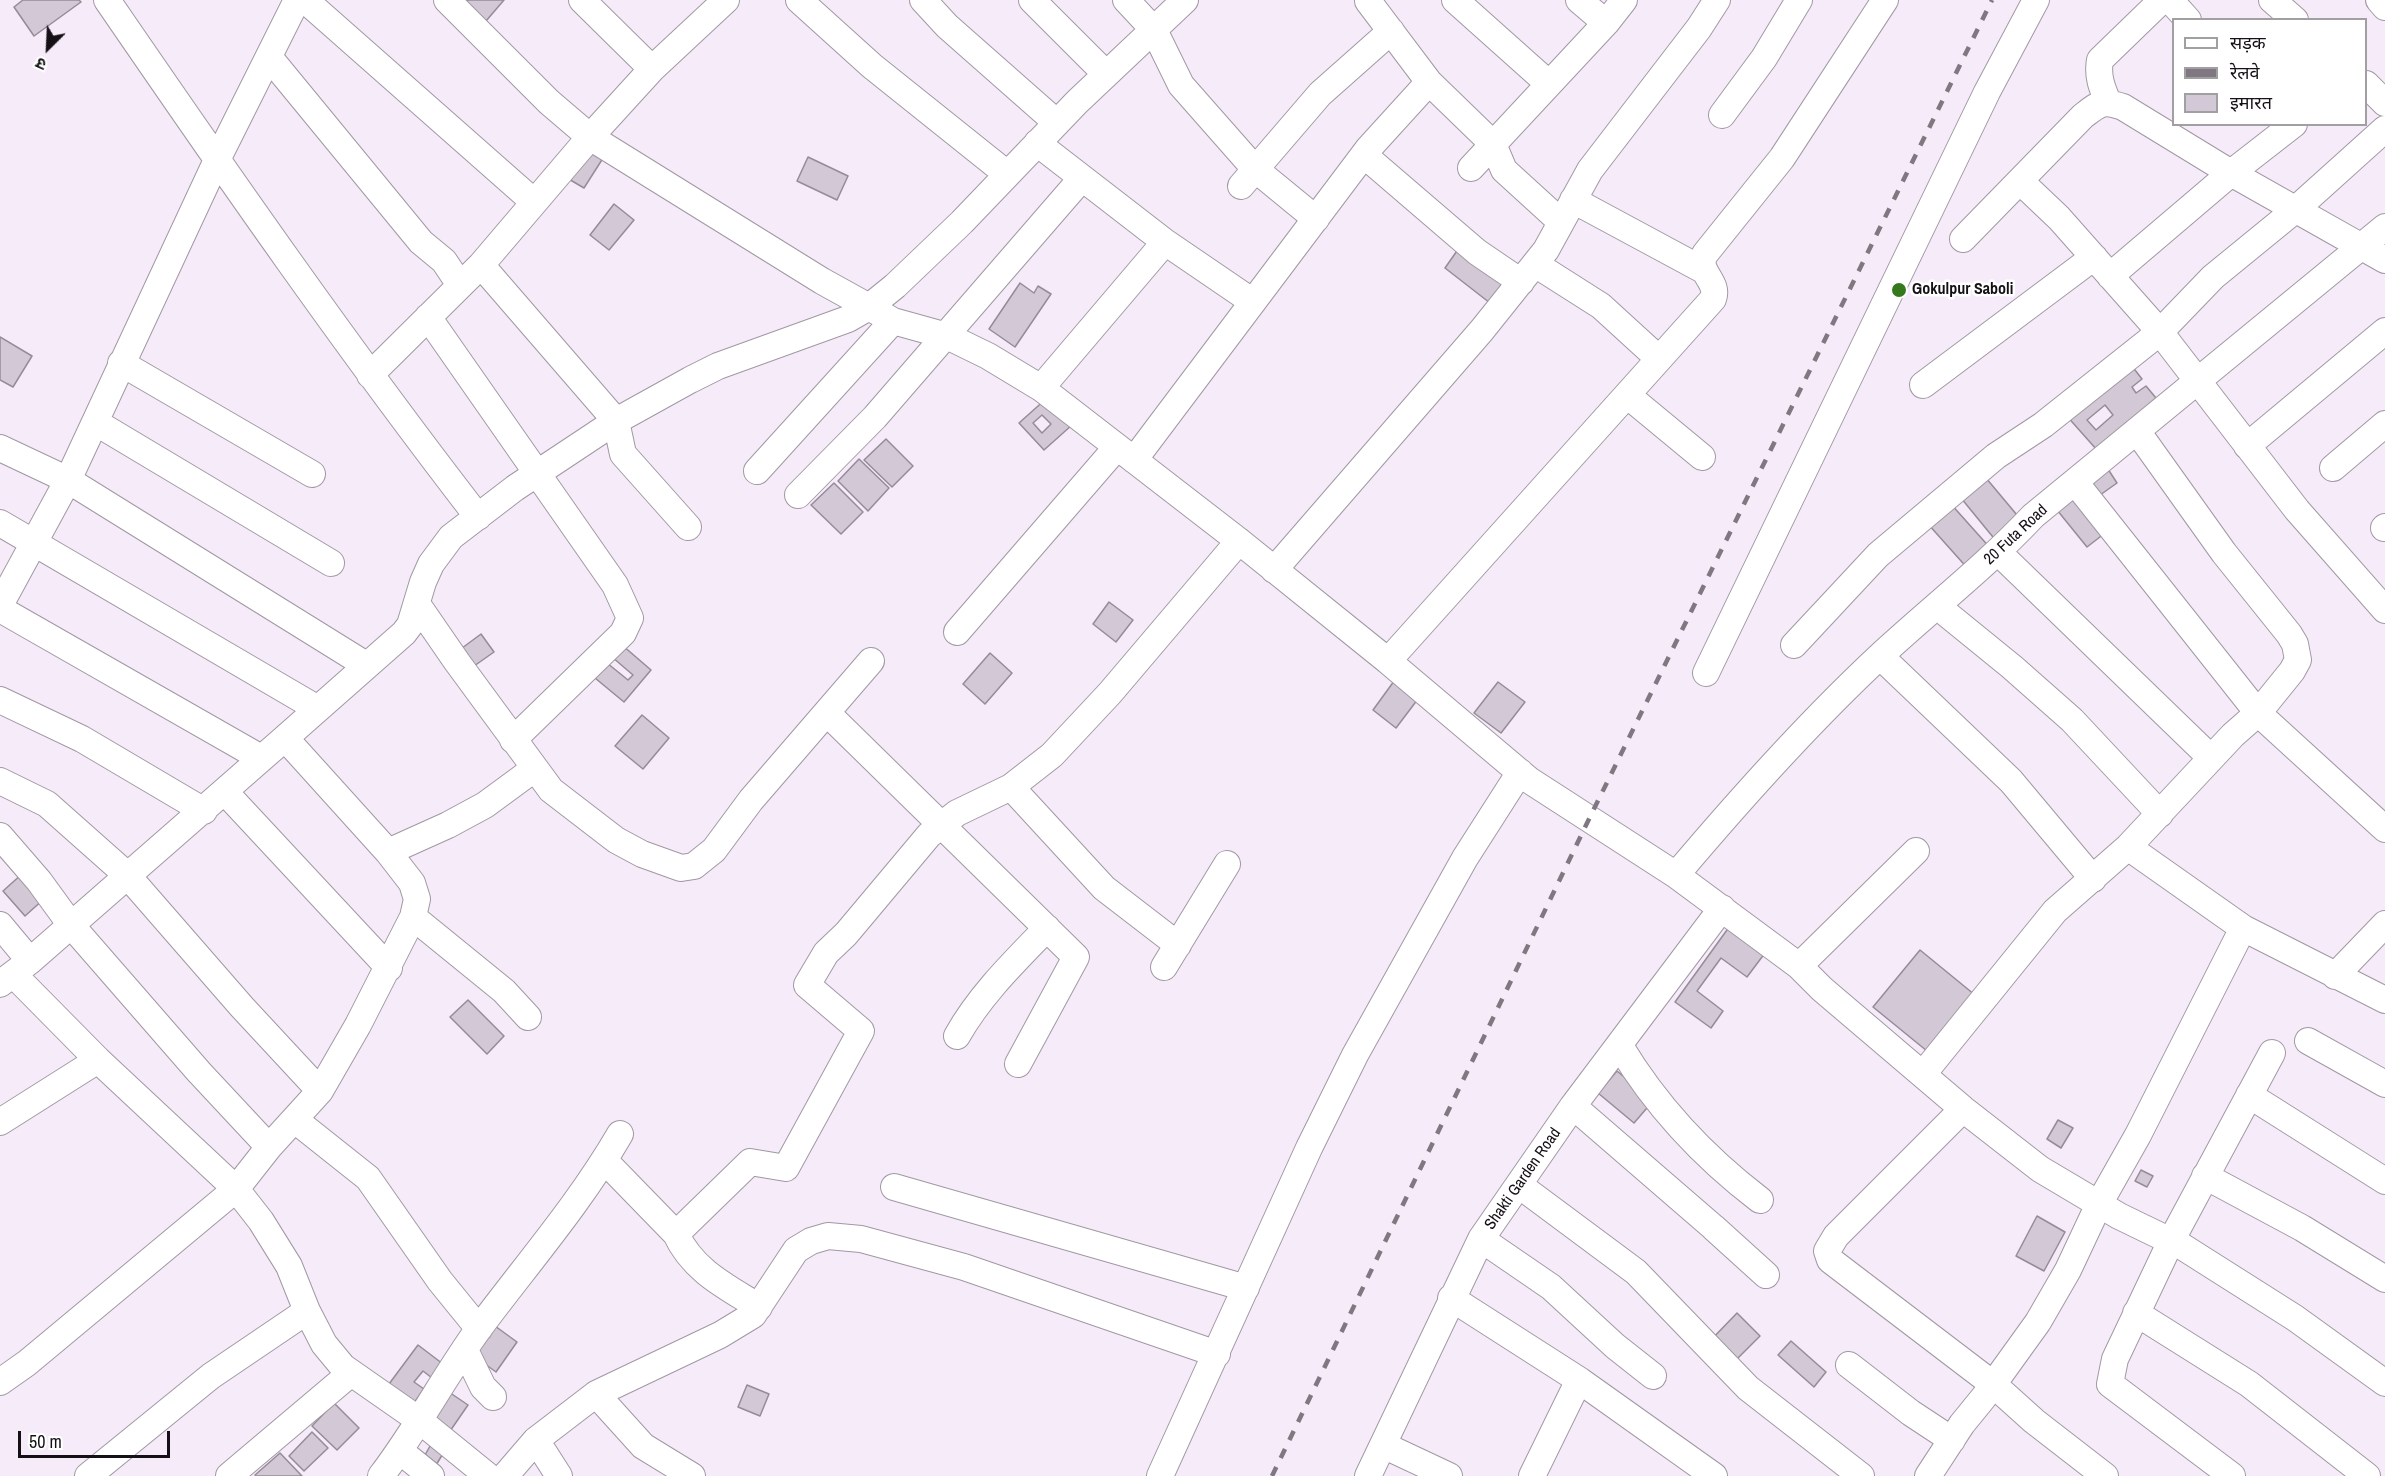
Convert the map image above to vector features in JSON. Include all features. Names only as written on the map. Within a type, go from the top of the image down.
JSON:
[{"type":"street","points":[[107,0],[217,160],[370,375],[478,517]]},
{"type":"street","points":[[261,758],[0,607],[68,480],[217,160],[297,0]]},
{"type":"street","points":[[305,0],[534,202]]},
{"type":"street","points":[[447,0],[549,102],[590,137],[822,281],[893,321],[946,336],[988,356],[1041,388],[1239,541],[1388,661],[1520,772],[1677,875],[1799,966],[1822,989],[1963,1109],[2040,1169],[2099,1204],[2171,1241],[2295,1318],[2385,1383]]},
{"type":"street","points":[[582,0],[652,69]]},
{"type":"street","points":[[799,0],[872,66],[1007,174]]},
{"type":"street","points":[[923,0],[947,26],[1057,123]]},
{"type":"street","points":[[1032,0],[1107,74]]},
{"type":"street","points":[[1126,0],[1154,30],[1181,86],[1248,177],[1316,219]]},
{"type":"street","points":[[15,973],[204,811],[404,633],[410,625],[431,564],[451,537],[536,474],[616,421],[718,366],[848,319],[869,307],[895,286],[1057,123],[1185,0]]},
{"type":"street","points":[[1455,0],[1549,84]]},
{"type":"street","points":[[1579,0],[1606,23]]},
{"type":"street","points":[[1471,168],[1606,23],[1624,0]]},
{"type":"street","points":[[1274,570],[1474,339],[1546,250],[1590,170],[1655,87],[1717,0]]},
{"type":"street","points":[[1722,115],[1764,58],[1799,0]]},
{"type":"street","points":[[1388,661],[1713,299],[1716,292],[1714,285],[1703,270],[1702,261],[1705,254],[1782,158],[1885,0]]},
{"type":"street","points":[[1706,673],[1987,93],[2036,0]]},
{"type":"street","points":[[2108,102],[2101,86],[2098,70],[2100,60],[2162,0]]},
{"type":"street","points":[[2170,0],[2186,18]]},
{"type":"street","points":[[2272,0],[2293,18]]},
{"type":"street","points":[[2379,0],[2385,7]]},
{"type":"street","points":[[1368,1],[1429,82],[1493,144],[1504,170],[1567,211],[1703,270]]},
{"type":"street","points":[[370,375],[481,265],[590,137],[711,5]]},
{"type":"street","points":[[1248,177],[1320,94],[1391,31]]},
{"type":"street","points":[[268,57],[421,242],[444,261],[460,285]]},
{"type":"street","points":[[957,632],[1125,454],[1253,302],[1364,155],[1429,82]]},
{"type":"street","points":[[2367,85],[2385,103]]},
{"type":"street","points":[[1963,239],[2083,116],[2099,104],[2108,102],[2123,107],[2230,173],[2385,260]]},
{"type":"street","points":[[1923,385],[2102,267],[2291,126]]},
{"type":"street","points":[[1794,645],[1878,555],[1996,456],[2043,425],[2160,332],[2213,277],[2295,210],[2385,129]]},
{"type":"street","points":[[1037,143],[1165,242],[1253,302]]},
{"type":"street","points":[[1364,155],[1477,252],[1601,306],[1659,359]]},
{"type":"street","points":[[798,495],[875,417],[1082,178]]},
{"type":"street","points":[[2020,181],[2058,218],[2160,332],[2297,510],[2385,610]]},
{"type":"street","name":"20 Futa Road","points":[[1677,875],[1755,783],[1880,656],[1999,552],[2033,516],[2385,227]]},
{"type":"street","points":[[1041,388],[1165,242]]},
{"type":"street","points":[[481,265],[616,421],[623,454],[688,527]]},
{"type":"street","points":[[428,317],[615,585],[630,618],[623,633],[513,740]]},
{"type":"street","points":[[757,471],[893,321]]},
{"type":"street","points":[[2247,446],[2385,331]]},
{"type":"street","points":[[122,363],[312,474]]},
{"type":"street","points":[[1627,395],[1702,457]]},
{"type":"street","points":[[94,422],[332,563]]},
{"type":"street","points":[[2333,468],[2385,424]]},
{"type":"street","points":[[1923,1074],[2055,911],[2128,847],[2211,758],[2258,713],[2292,671],[2298,660],[2295,644],[2224,553],[2137,431]]},
{"type":"street","points":[[0,448],[68,480],[366,665]]},
{"type":"street","points":[[2075,482],[2258,713],[2385,829]]},
{"type":"street","points":[[0,523],[318,709]]},
{"type":"street","points":[[676,1234],[750,1162],[786,1168],[861,1031],[807,985],[826,953],[846,934],[916,850],[943,825],[957,813],[1011,787],[1052,755],[1110,693],[1239,541]]},
{"type":"street","points":[[1999,552],[2211,758]]},
{"type":"street","points":[[417,604],[551,790],[616,840],[662,862],[681,868],[694,866],[714,850],[751,800],[871,662]]},
{"type":"street","points":[[1937,606],[2072,720],[2160,814]]},
{"type":"street","points":[[1880,656],[2011,781],[2093,879]]},
{"type":"street","points":[[0,700],[81,739],[204,811]]},
{"type":"street","points":[[827,713],[1076,957],[1018,1064]]},
{"type":"street","points":[[0,1382],[27,1363],[236,1189],[269,1147],[320,1091],[388,968],[412,917],[417,898],[412,882],[388,852],[285,738]]},
{"type":"street","points":[[388,852],[448,825],[485,805],[534,769]]},
{"type":"street","points":[[1160,1476],[1309,1148],[1355,1054],[1465,858],[1520,772]]},
{"type":"street","points":[[0,781],[47,804],[127,875],[242,1007],[320,1091]]},
{"type":"street","points":[[1011,787],[1104,888],[1178,945]]},
{"type":"street","points":[[225,792],[388,968]]},
{"type":"street","points":[[0,836],[39,881],[71,925],[199,1072],[269,1147]]},
{"type":"street","points":[[2128,847],[2243,928],[2385,1000]]},
{"type":"street","points":[[1799,966],[1916,851]]},
{"type":"street","points":[[1164,967],[1227,864]]},
{"type":"street","name":"Shakti Garden Road","points":[[1368,1476],[1481,1239],[1574,1106],[1722,908]]},
{"type":"street","points":[[412,917],[504,991],[528,1017]]},
{"type":"street","points":[[2335,976],[2385,924]]},
{"type":"street","points":[[0,925],[15,973],[98,1059],[236,1189],[261,1221],[289,1266],[307,1311],[324,1344],[343,1367],[419,1420],[488,1476]]},
{"type":"street","points":[[957,1036],[971,1011],[987,991],[1047,928]]},
{"type":"street","points":[[1928,1476],[2043,1314],[2068,1270],[2099,1204],[2143,1126],[2243,928]]},
{"type":"street","points":[[2308,1041],[2385,1084]]},
{"type":"street","points":[[1620,1046],[1630,1063],[1696,1145],[1728,1176],[1760,1200]]},
{"type":"street","points":[[2232,1476],[2110,1384],[2115,1359],[2171,1241],[2272,1053]]},
{"type":"street","points":[[0,1122],[98,1059]]},
{"type":"street","points":[[2249,1095],[2385,1181]]},
{"type":"street","points":[[1574,1106],[1766,1275]]},
{"type":"street","points":[[1963,1109],[1836,1236],[1827,1251],[1830,1260],[1994,1385],[2034,1421],[2105,1476]]},
{"type":"street","points":[[295,1120],[369,1178],[440,1281],[472,1339],[483,1387],[493,1397]]},
{"type":"street","points":[[381,1476],[400,1451],[472,1339],[524,1272],[620,1134]]},
{"type":"street","points":[[604,1160],[676,1234],[683,1250],[702,1271],[759,1307]]},
{"type":"street","points":[[2205,1176],[2302,1228],[2385,1278]]},
{"type":"street","points":[[1519,1185],[1636,1272],[1748,1388],[1861,1476]]},
{"type":"street","points":[[894,1187],[1246,1288]]},
{"type":"street","points":[[505,1476],[510,1473],[536,1440],[596,1394],[727,1331],[753,1315],[795,1250],[811,1241],[828,1236],[861,1239],[964,1267],[1217,1354]]},
{"type":"street","points":[[1481,1239],[1551,1287],[1615,1346],[1653,1376]]},
{"type":"street","points":[[1451,1298],[1579,1380],[1714,1476]]},
{"type":"street","points":[[88,1476],[211,1376],[307,1311]]},
{"type":"street","points":[[2136,1313],[2249,1384],[2367,1476]]},
{"type":"street","points":[[1849,1365],[1911,1413],[1952,1440]]},
{"type":"street","points":[[230,1476],[351,1373]]},
{"type":"street","points":[[1532,1476],[1579,1380]]},
{"type":"street","points":[[596,1394],[643,1446],[692,1476]]},
{"type":"street","points":[[536,1440],[559,1476]]},
{"type":"street","points":[[1383,1445],[1449,1476]]},
{"type":"street","points":[[400,1451],[431,1476]]},
{"type":"building","points":[[23,0],[79,0],[81,2],[34,36],[14,7]]},
{"type":"building","points":[[468,0],[504,0],[486,21],[465,4]]},
{"type":"building","points":[[588,144],[605,155],[584,188],[567,178]]},
{"type":"building","points":[[808,157],[848,176],[837,200],[797,181]]},
{"type":"building","points":[[614,204],[634,220],[609,250],[590,235]]},
{"type":"building","points":[[1459,248],[1505,284],[1490,303],[1445,268]]},
{"type":"building","points":[[1020,283],[1034,293],[1038,286],[1051,294],[1015,347],[989,329]]},
{"type":"building","points":[[0,337],[32,356],[13,387],[0,380]]},
{"type":"building","points":[[2128,361],[2142,379],[2132,387],[2136,393],[2146,386],[2156,398],[2097,450],[2065,414]],"holes":[[[2105,405],[2113,415],[2096,430],[2087,420]]]},
{"type":"building","points":[[1047,398],[1072,425],[1044,450],[1019,423]],"holes":[[[1042,415],[1051,424],[1042,433],[1033,423]]]},
{"type":"building","points":[[886,439],[913,466],[892,487],[864,460]]},
{"type":"building","points":[[859,459],[889,488],[868,511],[838,481]]},
{"type":"building","points":[[2106,466],[2117,483],[2093,500],[2081,483]]},
{"type":"building","points":[[1986,478],[2022,521],[1997,542],[1961,498]]},
{"type":"building","points":[[834,483],[863,512],[841,534],[811,505]]},
{"type":"building","points":[[2075,487],[2109,530],[2087,547],[2053,505]]},
{"type":"building","points":[[1950,503],[1992,550],[1970,571],[1928,524]]},
{"type":"building","points":[[1109,602],[1133,620],[1116,642],[1093,624]]},
{"type":"building","points":[[481,634],[494,652],[467,671],[454,654]]},
{"type":"building","points":[[622,645],[651,670],[624,702],[595,678],[607,663],[628,680],[633,675],[612,657]]},
{"type":"building","points":[[990,653],[1012,673],[985,704],[963,684]]},
{"type":"building","points":[[1397,677],[1421,695],[1396,728],[1373,710]]},
{"type":"building","points":[[1498,682],[1525,702],[1501,733],[1474,713]]},
{"type":"building","points":[[642,715],[669,738],[643,769],[615,746]]},
{"type":"building","points":[[23,873],[45,898],[25,916],[3,891]]},
{"type":"building","points":[[1732,923],[1768,949],[1747,977],[1721,958],[1697,991],[1723,1011],[1711,1028],[1675,1002]]},
{"type":"building","points":[[1920,950],[1975,995],[1927,1051],[1873,1007]]},
{"type":"building","points":[[468,1000],[504,1036],[487,1054],[450,1017]]},
{"type":"building","points":[[1617,1071],[1653,1101],[1634,1123],[1598,1093]]},
{"type":"building","points":[[2058,1120],[2073,1128],[2061,1148],[2047,1139]]},
{"type":"building","points":[[2141,1170],[2153,1176],[2147,1187],[2135,1181]]},
{"type":"building","points":[[2037,1216],[2065,1232],[2044,1271],[2016,1256]]},
{"type":"building","points":[[1737,1313],[1760,1336],[1732,1364],[1709,1342]]},
{"type":"building","points":[[495,1326],[517,1342],[496,1372],[474,1356]]},
{"type":"building","points":[[1791,1341],[1826,1372],[1814,1387],[1778,1355]]},
{"type":"building","points":[[418,1345],[443,1364],[432,1378],[423,1371],[414,1382],[424,1389],[414,1403],[389,1384]]},
{"type":"building","points":[[747,1385],[769,1394],[760,1416],[738,1407]]},
{"type":"building","points":[[446,1390],[468,1405],[448,1434],[426,1418]]},
{"type":"building","points":[[334,1403],[359,1428],[337,1450],[312,1426]]},
{"type":"building","points":[[312,1432],[328,1448],[304,1471],[289,1456]]},
{"type":"building","points":[[434,1439],[447,1447],[433,1470],[421,1462]]},
{"type":"building","points":[[280,1453],[302,1476],[255,1475]]},
{"type":"railway","points":[[1272,1476],[1590,817],[1992,0]]},
{"type":"place","name":"Gokulpur Saboli","points":[[1899,290]]}]
